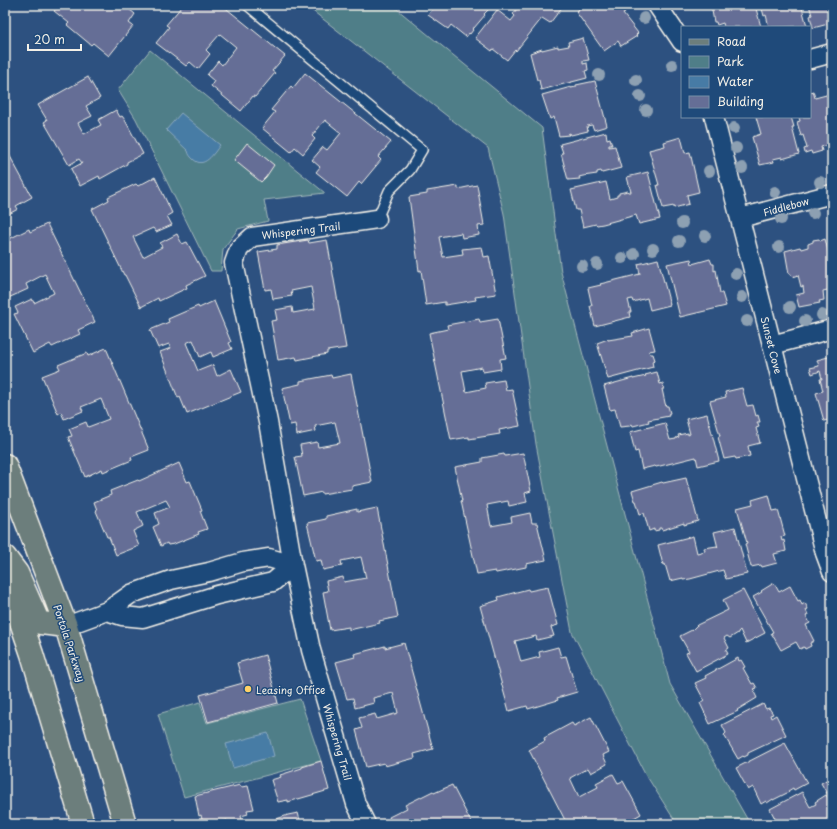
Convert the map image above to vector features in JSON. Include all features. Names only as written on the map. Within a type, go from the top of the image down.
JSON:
[{"type":"main road","name":"Portola Parkway","points":[[5,466],[66,626],[125,824]]},
{"type":"main road","points":[[5,557],[17,573],[38,621],[41,623],[66,626]]},
{"type":"main road","points":[[5,575],[32,654],[83,824]]},
{"type":"street","points":[[657,5],[681,41]]},
{"type":"street","points":[[811,59],[832,52]]},
{"type":"street","name":"Sunset Cove","points":[[714,118],[772,345],[829,552],[832,572]]},
{"type":"street","name":"Fiddlebow","points":[[740,218],[832,194]]},
{"type":"street","name":"Whispering Trail","points":[[366,824],[356,804],[311,650],[293,565],[268,422],[234,263],[239,249],[252,236],[377,220]]},
{"type":"street","points":[[772,345],[832,329]]},
{"type":"street","points":[[66,626],[107,611],[131,594],[171,580],[209,572],[244,562],[269,558],[293,565]]},
{"type":"street","points":[[107,611],[122,616],[143,618],[217,595],[273,582],[293,565]]},
{"type":"lane","name":"Whispering Trail","points":[[246,5],[422,150],[410,170],[389,191],[377,220]]},
{"type":"green space","points":[[305,5],[392,5],[542,128],[561,272],[670,684],[750,824],[677,824],[646,775],[572,632],[536,444],[504,214],[488,148]]},
{"type":"green space","points":[[150,50],[325,193],[264,200],[268,221],[238,229],[223,249],[221,271],[211,271],[136,119],[118,90]]},
{"type":"green space","points":[[300,699],[321,761],[184,797],[158,714],[200,702],[207,723]]},
{"type":"water","points":[[181,113],[220,145],[212,156],[205,162],[197,162],[193,159],[188,151],[166,130]]},
{"type":"water","points":[[268,733],[274,756],[233,768],[226,744]]},
{"type":"building","points":[[59,5],[124,5],[135,14],[129,23],[133,26],[109,56],[93,43],[91,45],[67,25],[69,23],[54,11]]},
{"type":"building","points":[[183,5],[222,5],[285,56],[272,71],[275,73],[241,111],[211,86],[214,81],[207,75],[218,61],[222,65],[236,47],[220,34],[206,50],[210,54],[198,69],[190,62],[186,66],[156,43],[169,27],[166,25]]},
{"type":"building","points":[[436,5],[493,5],[466,37],[451,25],[448,29],[428,15]]},
{"type":"building","points":[[520,5],[563,6],[550,23],[542,18],[507,60],[475,38],[497,10],[511,21],[515,16],[513,14]]},
{"type":"building","points":[[583,5],[619,5],[625,13],[623,14],[638,33],[636,35],[637,36],[621,46],[618,41],[604,51],[576,12]]},
{"type":"building","points":[[711,5],[755,5],[761,26],[724,26],[723,23],[717,25],[716,22],[714,22]]},
{"type":"building","points":[[761,5],[803,5],[802,8],[807,26],[769,26],[766,15],[764,16]]},
{"type":"building","points":[[809,5],[832,5],[832,23],[813,28],[810,16],[812,15]]},
{"type":"building","points":[[583,38],[589,60],[583,61],[583,64],[587,63],[588,70],[585,71],[587,78],[541,90],[530,53],[558,46],[558,48],[569,46],[568,42]]},
{"type":"building","points":[[305,73],[391,142],[378,157],[381,160],[361,184],[359,182],[347,197],[316,172],[320,167],[312,160],[323,147],[327,150],[341,133],[325,120],[312,136],[315,139],[303,154],[295,147],[291,152],[262,128],[275,112],[271,110],[291,86],[293,88]]},
{"type":"building","points":[[88,77],[100,98],[86,106],[92,116],[78,123],[84,134],[101,125],[98,120],[116,110],[120,117],[122,116],[125,120],[143,154],[100,179],[99,176],[80,186],[71,169],[82,163],[79,159],[69,165],[44,122],[47,120],[38,105]]},
{"type":"building","points":[[595,81],[607,126],[594,130],[592,125],[587,126],[588,131],[559,136],[554,117],[550,119],[542,95]]},
{"type":"building","points":[[813,91],[815,98],[830,94],[832,100],[832,144],[821,147],[822,151],[812,154],[811,151],[805,153],[804,149],[807,148],[803,135],[801,136],[797,122],[800,121],[799,118],[811,118],[811,92]]},
{"type":"building","points":[[756,118],[791,118],[799,154],[782,159],[782,157],[773,159],[774,162],[760,165],[752,137],[761,134]]},
{"type":"building","points":[[606,132],[607,139],[610,138],[612,145],[609,145],[609,147],[615,146],[621,168],[602,173],[601,171],[597,172],[597,174],[579,177],[580,179],[568,180],[560,144]]},
{"type":"building","points":[[681,137],[685,153],[690,152],[699,192],[687,195],[689,204],[674,208],[674,206],[663,208],[657,185],[659,185],[649,150],[665,146],[664,142]]},
{"type":"building","points":[[247,143],[274,165],[261,182],[234,160]]},
{"type":"building","points":[[5,147],[32,197],[16,206],[18,209],[5,216]]},
{"type":"building","points":[[648,172],[660,219],[639,224],[636,215],[603,224],[583,227],[579,210],[576,210],[571,190],[606,182],[610,199],[617,197],[619,193],[628,191],[631,192],[627,177]]},
{"type":"building","points":[[155,177],[172,213],[167,216],[172,225],[156,232],[153,228],[133,237],[143,257],[162,247],[160,243],[177,234],[182,244],[187,242],[205,276],[186,285],[187,288],[159,301],[158,298],[141,307],[92,209],[109,200],[108,197],[136,184],[138,186]]},
{"type":"building","points":[[477,185],[484,225],[478,226],[479,235],[462,238],[461,233],[439,237],[443,257],[463,254],[462,249],[482,247],[484,257],[489,256],[496,294],[475,297],[476,300],[445,305],[445,302],[426,305],[421,270],[419,271],[409,197],[427,194],[427,191],[458,186],[458,189]]},
{"type":"building","points":[[47,224],[95,322],[78,330],[80,334],[52,347],[50,344],[33,353],[14,314],[18,313],[15,307],[32,299],[34,303],[54,293],[45,274],[26,284],[28,289],[6,299],[5,241],[29,229],[30,232]]},
{"type":"building","points":[[819,239],[820,241],[825,239],[832,266],[832,289],[823,291],[824,300],[819,301],[820,303],[799,307],[796,295],[804,293],[803,286],[801,287],[798,275],[792,277],[791,274],[789,274],[785,251],[800,247],[801,249],[808,247],[808,244],[813,242],[813,240]]},
{"type":"building","points":[[308,240],[309,243],[327,240],[346,348],[327,351],[327,354],[297,360],[296,357],[278,360],[271,321],[277,320],[275,310],[292,307],[293,313],[315,309],[311,287],[291,291],[292,296],[273,299],[271,289],[265,290],[258,252],[277,249],[277,245]]},
{"type":"building","points":[[658,259],[670,305],[650,310],[647,298],[633,302],[632,299],[628,300],[631,312],[629,312],[630,317],[595,326],[590,306],[592,306],[588,288],[640,274],[638,264]]},
{"type":"building","points":[[691,259],[692,264],[710,259],[712,264],[714,264],[714,271],[716,270],[720,293],[722,293],[726,306],[680,317],[667,264]]},
{"type":"building","points":[[214,301],[231,342],[229,343],[232,349],[213,357],[211,352],[200,357],[193,340],[186,343],[198,371],[213,365],[217,376],[231,369],[241,392],[187,414],[180,397],[178,398],[160,352],[171,348],[169,344],[158,348],[150,330],[169,322],[168,319]]},
{"type":"building","points":[[479,319],[480,322],[498,319],[506,358],[500,359],[501,369],[483,372],[482,367],[462,371],[466,392],[486,388],[485,383],[504,380],[506,390],[512,389],[520,426],[499,430],[500,434],[451,440],[429,333],[448,329],[447,325]]},
{"type":"building","points":[[649,328],[655,350],[649,351],[650,354],[653,354],[655,360],[652,361],[653,367],[608,379],[597,343],[608,339],[633,336],[632,333]]},
{"type":"building","points":[[106,348],[149,450],[131,457],[132,460],[103,472],[102,469],[85,477],[68,437],[72,436],[69,429],[86,422],[88,427],[109,419],[101,399],[81,407],[83,411],[64,419],[61,412],[58,414],[42,376],[60,369],[58,365],[87,353],[88,356]]},
{"type":"building","points":[[832,356],[832,419],[824,421],[816,393],[823,391],[820,371],[812,374],[810,368],[819,366],[817,360]]},
{"type":"building","points":[[657,372],[660,384],[663,383],[664,389],[662,389],[666,406],[668,406],[670,413],[668,414],[669,416],[648,420],[649,422],[633,426],[632,424],[630,426],[620,427],[615,409],[610,410],[604,386]]},
{"type":"building","points":[[351,374],[372,482],[352,486],[352,489],[322,494],[322,492],[303,496],[295,457],[302,456],[300,445],[317,442],[318,447],[340,443],[335,422],[315,426],[316,431],[297,435],[295,424],[290,425],[282,388],[300,384],[300,381],[331,375],[332,378]]},
{"type":"building","points":[[742,388],[747,406],[753,405],[756,416],[758,415],[760,422],[757,422],[759,427],[756,428],[760,443],[748,446],[750,456],[736,459],[735,457],[724,459],[718,437],[720,436],[710,401],[726,397],[725,392]]},
{"type":"building","points":[[707,414],[719,461],[698,466],[696,457],[642,469],[638,451],[635,452],[630,432],[665,423],[670,440],[676,439],[679,437],[678,435],[690,434],[686,419]]},
{"type":"building","points":[[523,453],[531,491],[525,493],[527,502],[509,506],[508,501],[487,505],[491,526],[512,522],[511,517],[530,513],[532,523],[537,523],[546,560],[526,564],[526,567],[496,573],[495,571],[477,574],[455,467],[482,462],[482,458],[504,454],[505,456]]},
{"type":"building","points":[[179,463],[187,482],[190,481],[202,510],[200,511],[207,529],[198,532],[199,534],[174,544],[168,545],[167,543],[161,546],[153,527],[159,524],[155,513],[170,507],[166,500],[137,512],[143,526],[133,531],[139,546],[116,555],[96,511],[94,502],[111,495],[110,491],[138,480],[139,481]]},
{"type":"building","points":[[686,478],[698,521],[684,525],[684,523],[662,530],[659,528],[659,530],[654,531],[654,529],[649,531],[644,513],[640,514],[632,491],[662,482]]},
{"type":"building","points":[[769,495],[773,511],[778,510],[785,536],[781,537],[782,541],[784,540],[786,551],[774,554],[777,563],[762,567],[761,565],[751,567],[745,544],[747,543],[737,508],[753,504],[752,500]]},
{"type":"building","points":[[377,508],[398,617],[349,630],[349,627],[330,630],[323,592],[328,591],[326,581],[343,577],[344,582],[366,578],[361,557],[341,561],[342,566],[323,570],[321,560],[316,561],[307,523],[326,519],[326,516],[357,509],[357,512]]},
{"type":"building","points":[[735,527],[747,574],[726,579],[723,570],[690,579],[683,580],[683,578],[670,581],[665,564],[663,565],[658,545],[693,536],[697,553],[705,551],[704,548],[717,546],[718,548],[714,532]]},
{"type":"building","points":[[774,583],[779,592],[790,586],[798,601],[800,600],[802,605],[805,603],[808,609],[806,610],[808,615],[806,616],[810,623],[806,625],[814,641],[810,643],[811,646],[805,649],[804,647],[800,649],[796,642],[781,650],[771,633],[773,632],[753,597]]},
{"type":"building","points":[[548,587],[558,625],[551,627],[554,636],[537,640],[536,636],[515,641],[521,662],[540,657],[539,652],[558,647],[561,657],[566,656],[577,692],[557,698],[558,700],[528,709],[527,706],[509,711],[480,606],[499,600],[498,597],[528,589],[529,591]]},
{"type":"building","points":[[743,590],[765,633],[746,643],[740,630],[730,638],[727,636],[724,638],[729,648],[726,650],[728,654],[696,671],[686,653],[689,652],[680,636],[692,630],[697,625],[728,610],[723,600]]},
{"type":"building","points":[[404,643],[433,749],[414,754],[415,758],[385,766],[384,763],[366,767],[356,730],[362,728],[359,718],[375,714],[377,719],[398,713],[393,693],[373,698],[374,703],[355,708],[353,698],[347,699],[336,662],[355,657],[354,654]]},
{"type":"building","name":"Leasing Office","points":[[265,655],[278,703],[208,722],[200,695],[243,683],[237,663]]},
{"type":"building","points":[[738,658],[745,667],[743,668],[752,684],[754,683],[757,688],[754,689],[756,691],[754,692],[757,698],[737,710],[738,711],[710,724],[700,703],[704,700],[695,683],[706,678],[705,676]]},
{"type":"building","points":[[763,704],[766,709],[769,708],[773,714],[770,715],[771,718],[776,715],[786,735],[738,759],[724,735],[726,733],[722,725]]},
{"type":"building","points":[[591,717],[609,752],[603,755],[607,764],[591,773],[588,768],[570,778],[579,797],[598,787],[596,783],[613,774],[618,783],[623,781],[641,814],[623,824],[567,824],[529,750],[545,741],[544,738],[572,723],[574,726]]},
{"type":"building","points":[[785,743],[807,783],[794,790],[793,788],[788,791],[789,792],[767,803],[766,801],[761,804],[753,787],[748,790],[736,768]]},
{"type":"building","points":[[321,761],[329,790],[288,802],[288,800],[278,802],[271,780],[281,777],[280,775]]},
{"type":"building","points":[[832,777],[832,821],[826,824],[778,824],[770,809],[802,792],[810,807],[826,795],[828,798],[829,797],[821,783]]},
{"type":"building","points":[[240,785],[241,787],[248,786],[254,809],[247,810],[248,814],[241,816],[243,824],[227,824],[227,820],[213,824],[203,824],[201,815],[199,816],[195,796]]},
{"type":"building","points":[[452,785],[472,824],[392,824],[389,817],[407,808],[405,805],[433,791],[434,793]]},
{"type":"building","points":[[298,813],[301,824],[262,824],[288,815]]},
{"type":"place","name":"Leasing Office","points":[[248,689]]}]
